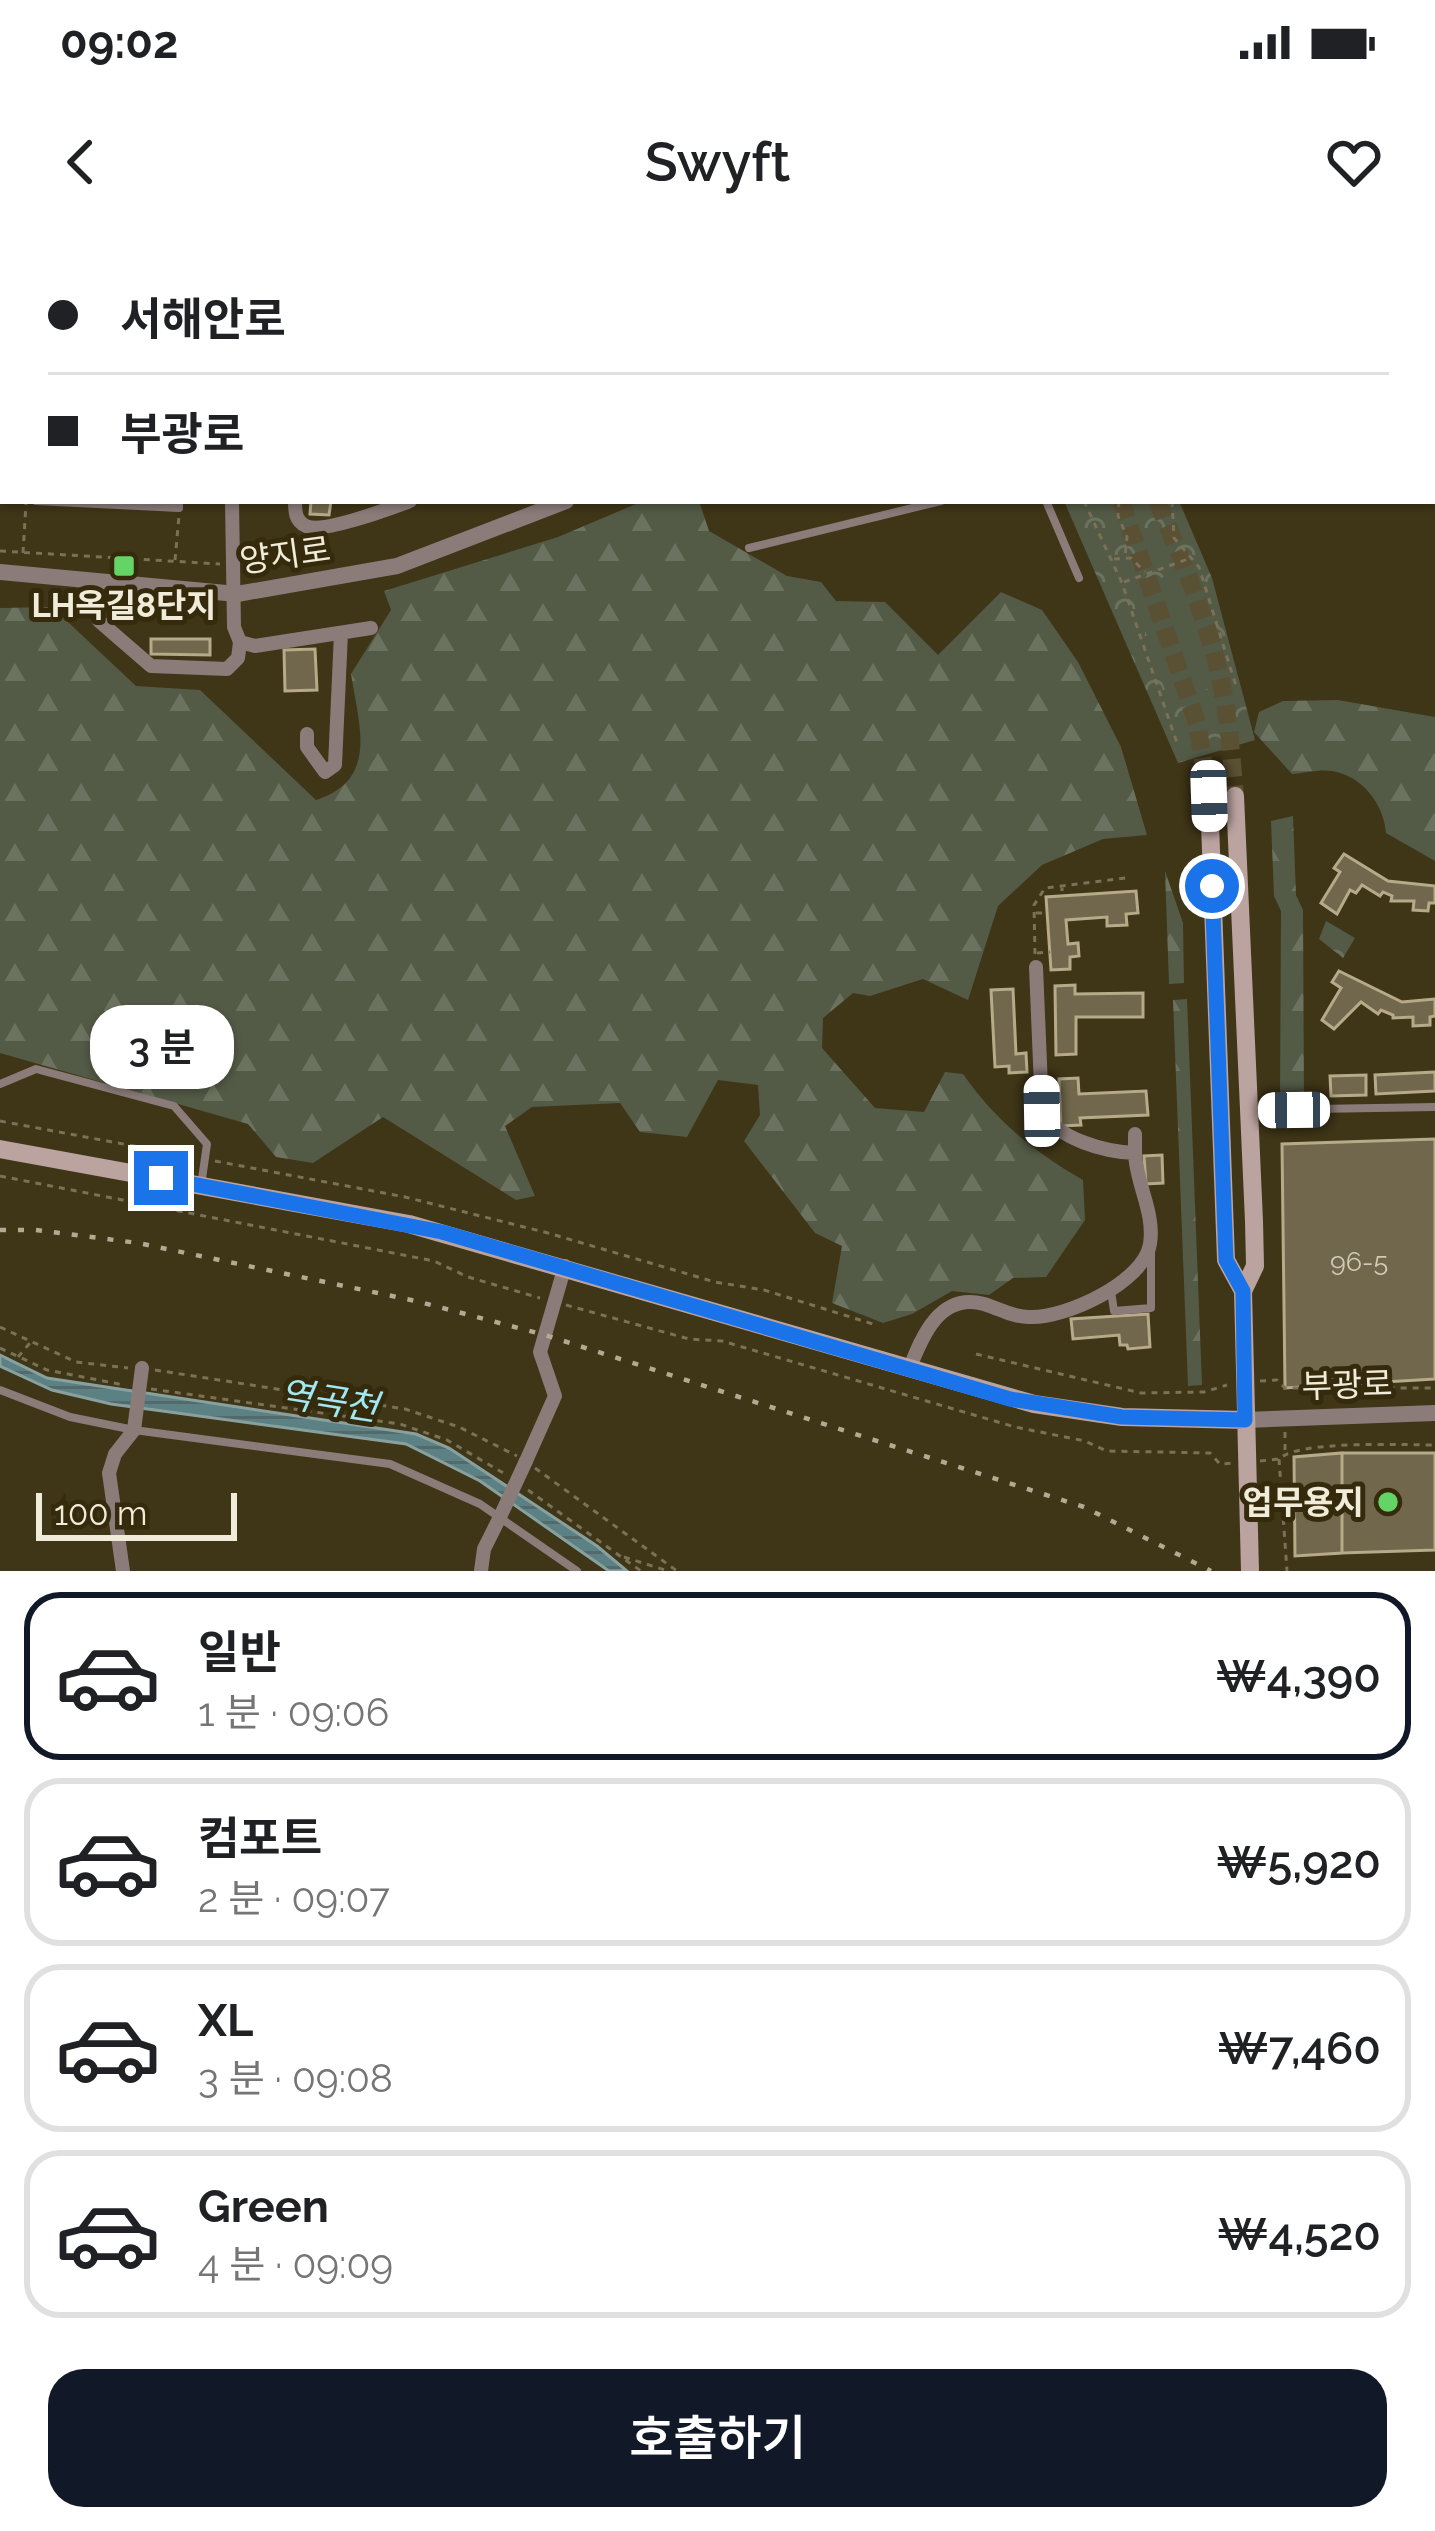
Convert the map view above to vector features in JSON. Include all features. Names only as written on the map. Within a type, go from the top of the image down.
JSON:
[{"type":"main road","points":[[1209,796],[1226,1260],[1243,1291]]},
{"type":"main road","points":[[1235,796],[1255,1266],[1243,1291],[1250,1571]]},
{"type":"main road","name":"부광로","points":[[0,1148],[409,1224],[985,1393],[1078,1412],[1245,1420]]},
{"type":"street","points":[[99,621],[151,666],[227,669],[238,658],[239,641],[234,627],[232,504]]},
{"type":"street","points":[[296,504],[303,526],[320,528],[400,504]]},
{"type":"street","name":"양지로","points":[[0,572],[237,594],[398,566],[558,504]]},
{"type":"street","points":[[239,641],[255,646],[370,628]]},
{"type":"street","points":[[307,734],[307,747],[325,772],[335,765],[341,633]]},
{"type":"street","points":[[1035,960],[1046,1119],[1101,1150],[1135,1153]]},
{"type":"street","points":[[909,1370],[932,1322],[954,1305],[980,1303],[1015,1315],[1040,1317],[1111,1290],[1140,1268],[1151,1241],[1149,1208],[1136,1175],[1135,1134]]},
{"type":"street","points":[[481,1571],[484,1549],[555,1396],[540,1352],[565,1267]]},
{"type":"street","points":[[122,1571],[109,1473],[115,1454],[134,1430],[142,1368]]},
{"type":"street","name":"부광로","points":[[1245,1420],[1435,1413]]},
{"type":"lane","points":[[749,548],[929,504]]},
{"type":"lane","points":[[1047,504],[1079,578]]},
{"type":"lane","points":[[0,1084],[36,1070],[174,1106],[206,1144],[201,1186]]},
{"type":"lane","points":[[1247,1111],[1435,1107]]},
{"type":"lane","points":[[1111,1290],[1114,1311],[1151,1308],[1151,1241]]},
{"type":"lane","points":[[0,1390],[70,1417],[134,1430],[390,1464],[430,1479],[500,1517],[577,1571]]},
{"type":"path","points":[[22,554],[26,504]]},
{"type":"path","points":[[175,563],[179,504]]},
{"type":"path","points":[[1085,504],[1122,583],[1177,743]]},
{"type":"path","points":[[1118,504],[1127,537],[1125,557]]},
{"type":"path","points":[[1172,504],[1174,538],[1199,567],[1236,686]]},
{"type":"path","points":[[0,550],[234,563]]},
{"type":"path","points":[[1122,583],[1191,557]]},
{"type":"path","points":[[1111,560],[1136,560],[1145,574]]},
{"type":"path","points":[[1050,952],[1035,960],[1034,914],[1040,893],[1062,884],[1126,878]]},
{"type":"path","points":[[1062,884],[1062,896]]},
{"type":"path","points":[[1034,914],[1047,913]]},
{"type":"path","points":[[0,1120],[405,1197],[715,1282],[764,1290],[876,1324]]},
{"type":"path","points":[[0,1176],[434,1262],[468,1277],[689,1340],[722,1341],[1107,1451],[1210,1453],[1220,1464],[1279,1459],[1285,1452],[1285,1388]]},
{"type":"path","points":[[0,1327],[76,1362],[405,1409],[459,1427],[526,1461],[677,1571]]},
{"type":"path","points":[[18,1357],[32,1342]]},
{"type":"path","points":[[0,1348],[93,1381],[366,1418],[426,1432],[478,1456],[641,1571]]},
{"type":"path","points":[[976,1354],[1141,1393],[1204,1392],[1215,1386],[1277,1380],[1285,1388],[1435,1388]]},
{"type":"path","points":[[1285,1452],[1435,1444]]},
{"type":"path","points":[[1279,1459],[1287,1571]]},
{"type":"path","points":[[622,1556],[668,1571]]},
{"type":"green space","points":[[636,504],[700,504],[709,531],[787,576],[821,582],[836,601],[885,602],[938,655],[1001,592],[1042,610],[1078,662],[1121,747],[1147,835],[1103,839],[1042,865],[998,906],[968,1000],[923,979],[870,996],[853,993],[823,1018],[822,1048],[875,1108],[924,1112],[945,1072],[963,1074],[1017,1134],[1083,1180],[1085,1220],[1046,1277],[1013,1278],[989,1295],[952,1291],[912,1314],[883,1323],[832,1303],[842,1246],[815,1233],[744,1141],[760,1115],[758,1085],[718,1080],[687,1137],[640,1132],[620,1103],[532,1107],[505,1126],[535,1196],[516,1200],[383,1117],[313,1163],[276,1157],[248,1124],[0,1053],[0,608],[52,607],[136,686],[200,690],[316,800],[336,791],[357,765],[360,731],[351,674],[391,610],[384,591],[558,537]]},
{"type":"green space","points":[[1065,504],[1180,504],[1212,578],[1255,740],[1178,763]]},
{"type":"green space","points":[[1196,566],[1234,680],[1169,702],[1131,588]]},
{"type":"green space","points":[[1338,700],[1435,717],[1435,861],[1386,833],[1376,802],[1362,785],[1327,771],[1292,774],[1254,732],[1259,712],[1283,701]]},
{"type":"green space","points":[[1293,816],[1296,895],[1303,910],[1304,1097],[1280,1097],[1281,911],[1274,896],[1271,821]]},
{"type":"green space","points":[[1165,871],[1183,923],[1184,983],[1169,984]]},
{"type":"green space","points":[[1326,921],[1355,938],[1343,958],[1319,939]]},
{"type":"green space","points":[[1187,999],[1202,1385],[1188,1386],[1173,1000]]},
{"type":"water","points":[[0,1355],[47,1378],[416,1434],[449,1448],[627,1571],[609,1571],[480,1481],[406,1444],[111,1404],[52,1390],[0,1366]]},
{"type":"building","points":[[311,504],[331,504],[329,515],[310,514]]},
{"type":"building","points":[[151,639],[210,639],[210,655],[151,654]]},
{"type":"building","points":[[315,649],[317,690],[285,691],[284,650]]},
{"type":"building","points":[[1344,854],[1388,881],[1435,886],[1435,903],[1429,903],[1428,911],[1413,910],[1414,901],[1391,901],[1392,896],[1383,892],[1380,896],[1362,885],[1356,893],[1350,890],[1337,914],[1321,903],[1340,872],[1334,868]]},
{"type":"building","points":[[1136,891],[1138,913],[1126,914],[1127,925],[1107,926],[1107,917],[1066,920],[1068,944],[1078,943],[1079,956],[1070,957],[1070,969],[1051,970],[1046,897]]},
{"type":"building","points":[[1339,971],[1402,1002],[1435,999],[1435,1016],[1430,1017],[1430,1025],[1413,1026],[1413,1017],[1393,1018],[1381,1010],[1378,1014],[1361,1002],[1334,1029],[1322,1020],[1341,988],[1332,982]]},
{"type":"building","points":[[1075,985],[1075,994],[1143,993],[1143,1017],[1076,1017],[1076,1054],[1056,1055],[1055,986]]},
{"type":"building","points":[[1013,989],[1016,1054],[1026,1053],[1027,1072],[1009,1073],[1009,1066],[995,1067],[991,990]]},
{"type":"building","points":[[1435,1072],[1435,1091],[1376,1094],[1375,1075]]},
{"type":"building","points":[[1366,1075],[1366,1095],[1331,1096],[1330,1076]]},
{"type":"building","points":[[1078,1078],[1079,1094],[1146,1091],[1148,1115],[1080,1118],[1081,1125],[1061,1126],[1059,1079]]},
{"type":"building","points":[[1435,1139],[1435,1379],[1285,1388],[1282,1144]]},
{"type":"building","points":[[1162,1155],[1163,1183],[1146,1184],[1144,1156]]},
{"type":"building","points":[[1148,1314],[1150,1347],[1128,1349],[1120,1345],[1119,1335],[1073,1339],[1071,1319]]},
{"type":"building","name":"업무용지","points":[[1342,1453],[1435,1453],[1435,1550],[1342,1553]]},
{"type":"building","points":[[1342,1453],[1342,1553],[1295,1556],[1294,1457]]},
{"type":"tunnel","points":[[1122,504],[1197,723],[1209,796]]},
{"type":"tunnel","points":[[1158,504],[1206,625],[1220,677],[1235,796]]},
{"type":"railway","points":[[0,1230],[138,1243],[416,1301],[545,1335],[1084,1507],[1211,1571]]},
{"type":"place","name":"LH옥길8단지","points":[[124,566]]},
{"type":"place","name":"업무용지","points":[[1388,1502]]},
{"type":"route","points":[[161,1178],[442,1232],[1010,1399],[1122,1417],[1245,1420],[1243,1291],[1226,1260],[1212,886]]},
{"type":"water label","name":"역곡천","points":[[329,1400]]}]
